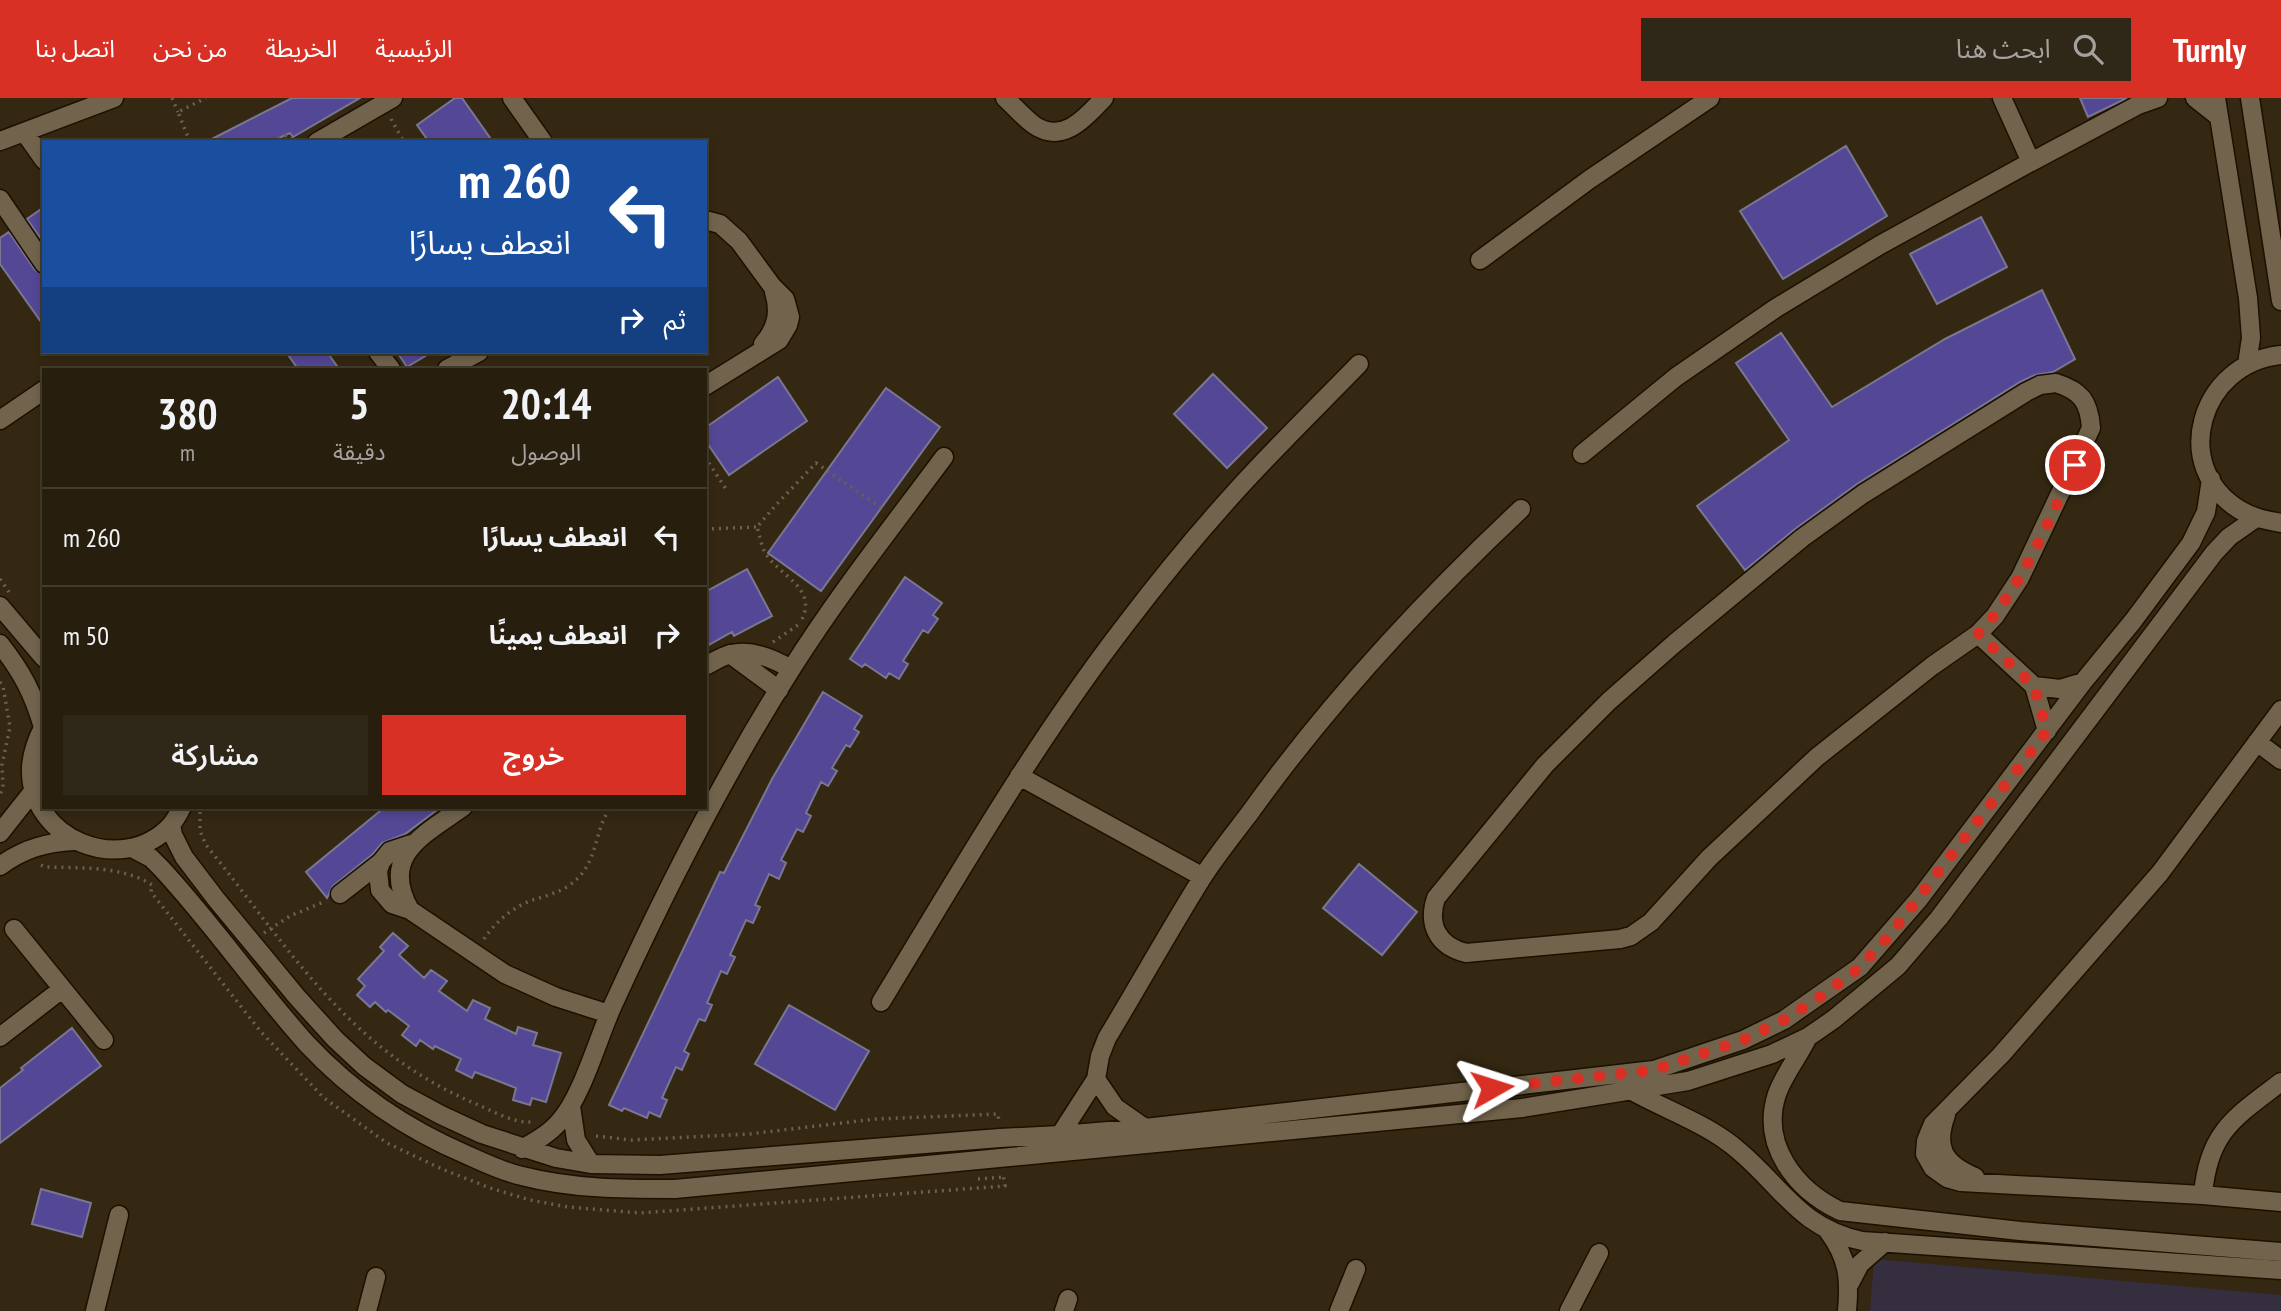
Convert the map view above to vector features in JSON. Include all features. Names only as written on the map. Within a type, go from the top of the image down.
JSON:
[{"type":"street","points":[[0,141],[114,98]]},
{"type":"street","points":[[320,140],[393,98]]},
{"type":"street","points":[[512,98],[542,140]]},
{"type":"street","points":[[1006,98],[1034,125],[1045,131],[1058,132],[1081,122],[1104,98]]},
{"type":"street","points":[[1480,260],[1590,179],[1710,98]]},
{"type":"street","points":[[2002,98],[2031,162]]},
{"type":"street","points":[[1582,454],[1676,377],[1776,308],[1880,245],[2138,105],[2158,98]]},
{"type":"street","points":[[2195,98],[2219,117]]},
{"type":"street","points":[[2216,98],[2248,298],[2251,338],[2246,363]]},
{"type":"street","points":[[2250,98],[2281,301]]},
{"type":"street","points":[[25,133],[42,157]]},
{"type":"street","points":[[0,199],[42,261]]},
{"type":"street","points":[[707,209],[724,215],[731,221],[739,241]]},
{"type":"street","points":[[707,221],[720,224],[739,241],[772,286],[777,319],[769,337],[751,356],[707,385]]},
{"type":"street","points":[[449,368],[475,354]]},
{"type":"street","points":[[2281,355],[2267,356],[2246,363],[2228,376],[2214,393],[2204,414],[2201,436],[2203,458],[2211,479],[2223,495],[2238,509],[2256,518],[2281,523]]},
{"type":"street","points":[[881,1002],[1019,776],[1072,698],[1180,557],[1238,489],[1359,364]]},
{"type":"street","points":[[2056,383],[2071,387],[2083,398],[2090,412],[2091,428],[2086,443],[2020,578],[1995,616],[1978,634],[1922,674],[1817,757],[1709,858],[1651,922],[1631,936],[1466,953],[1454,950],[1436,933],[1432,922],[1432,909],[1436,898],[1487,834],[1545,765],[1609,701],[1675,643],[1802,538],[1873,487],[2040,385],[2056,383]]},
{"type":"street","points":[[0,420],[42,391]]},
{"type":"street","points":[[591,1164],[566,1124],[608,1014],[673,876],[719,790],[791,669],[834,605],[944,457]]},
{"type":"street","points":[[171,825],[184,857],[297,997],[335,1039],[383,1082],[482,1135],[555,1158],[591,1164],[660,1165],[1145,1128],[1654,1070],[1743,1040],[1784,1020],[1860,967],[1919,900],[2082,682],[2133,621],[2191,543],[2206,512],[2211,479]]},
{"type":"street","points":[[1060,1135],[1096,1079],[1107,1038],[1203,877],[1280,770],[1395,634],[1456,570],[1521,509]]},
{"type":"street","points":[[132,848],[151,858],[166,874],[309,1046],[361,1094],[407,1126],[441,1144],[520,1176],[600,1188],[675,1189],[1522,1108],[1632,1091],[1688,1081],[1772,1054],[1808,1037],[1898,966],[1939,918],[2214,553],[2229,537],[2256,518]]},
{"type":"street","points":[[0,606],[42,656]]},
{"type":"street","points":[[1978,634],[2034,686],[2047,731]]},
{"type":"street","points":[[0,645],[25,678],[42,720]]},
{"type":"street","points":[[707,665],[730,654],[746,653],[766,657],[791,669]]},
{"type":"street","points":[[730,654],[779,690]]},
{"type":"street","points":[[2034,686],[2060,688],[2082,682]]},
{"type":"street","points":[[2281,710],[2151,884],[2019,1036],[1948,1110],[1940,1140],[1946,1158],[1961,1171],[1988,1182],[2281,1202]]},
{"type":"street","points":[[42,730],[34,747],[31,769],[34,790],[42,811],[56,828],[74,841],[112,851],[132,848],[153,839],[171,825],[181,809]]},
{"type":"street","points":[[2257,742],[2281,760]]},
{"type":"street","points":[[1019,776],[1203,877]]},
{"type":"street","points":[[0,833],[34,790]]},
{"type":"street","points":[[340,894],[381,862],[390,850],[411,844],[460,809]]},
{"type":"street","points":[[0,866],[26,850],[50,842],[74,841]]},
{"type":"street","points":[[411,844],[400,870],[403,898],[410,910],[505,974],[555,997],[608,1014]]},
{"type":"street","points":[[381,862],[377,881],[385,898],[401,909],[410,910]]},
{"type":"street","points":[[14,929],[104,1040]]},
{"type":"street","points":[[0,1037],[62,989]]},
{"type":"street","points":[[1808,1037],[1778,1093],[1773,1108],[1775,1136],[1785,1164],[1796,1179],[1824,1203],[1840,1211],[2020,1231],[2281,1252]]},
{"type":"street","points":[[1096,1079],[1115,1107],[1145,1128]]},
{"type":"street","points":[[2203,1195],[2208,1160],[2223,1131],[2281,1082]]},
{"type":"street","points":[[1632,1091],[1664,1109],[1691,1119],[1720,1137],[1739,1151],[1786,1200],[1828,1231],[1862,1241],[2281,1270]]},
{"type":"street","points":[[522,1149],[566,1124]]},
{"type":"street","points":[[94,1311],[119,1215]]},
{"type":"street","points":[[1828,1231],[1840,1250],[1850,1283]]},
{"type":"street","points":[[1847,1311],[1850,1283],[1860,1264],[1885,1242]]},
{"type":"street","points":[[1569,1311],[1599,1253]]},
{"type":"street","points":[[1339,1311],[1356,1269]]},
{"type":"street","points":[[367,1311],[376,1277]]},
{"type":"path","points":[[172,98],[189,140]]},
{"type":"path","points":[[178,112],[206,98]]},
{"type":"path","points":[[276,140],[287,135],[293,140]]},
{"type":"path","points":[[707,460],[726,489]]},
{"type":"path","points":[[707,529],[757,527],[816,463],[897,520]]},
{"type":"path","points":[[757,527],[766,555],[800,591],[807,607],[799,625],[781,639],[774,640],[766,657]]},
{"type":"path","points":[[0,682],[10,727],[2,765],[4,785],[0,796]]},
{"type":"path","points":[[200,809],[200,831],[206,845],[334,1006],[389,1055],[426,1080],[504,1116],[529,1123],[548,1112],[566,1124],[584,1124],[597,1137],[631,1140],[749,1134],[876,1119],[998,1114],[1000,1138]]},
{"type":"path","points":[[476,953],[485,936],[505,916],[535,899],[557,893],[579,877],[593,853],[602,822],[610,809]]},
{"type":"path","points":[[33,861],[45,867],[112,872],[141,878],[152,886],[151,892],[261,1032],[324,1098],[387,1143],[490,1188],[530,1200],[568,1207],[640,1213],[695,1211],[1005,1186],[1001,1159]]},
{"type":"path","points":[[252,942],[290,916],[340,894]]},
{"type":"shaded area","points":[[1874,1259],[2281,1295],[2281,1311],[1870,1311]]},
{"type":"building","points":[[292,98],[360,98],[293,137],[290,133],[274,140],[210,140]]},
{"type":"building","points":[[455,98],[462,98],[492,140],[428,140],[417,125]]},
{"type":"building","points":[[2080,98],[2127,98],[2088,117]]},
{"type":"building","points":[[1846,146],[1887,216],[1783,279],[1740,211]]},
{"type":"building","points":[[42,208],[42,240],[27,219]]},
{"type":"building","points":[[1981,217],[2007,267],[1937,304],[1910,254]]},
{"type":"building","points":[[9,232],[35,270],[42,274],[42,323],[0,264],[0,238]]},
{"type":"building","points":[[2042,290],[2075,359],[2053,372],[2035,375],[2020,382],[1857,484],[1745,570],[1697,506],[1789,440],[1736,363],[1781,333],[1832,407],[1945,339]]},
{"type":"building","points":[[287,354],[328,354],[338,368],[297,368]]},
{"type":"building","points":[[398,354],[429,354],[407,367]]},
{"type":"building","points":[[1213,374],[1267,428],[1227,468],[1174,414]]},
{"type":"building","points":[[778,377],[807,421],[729,475],[707,443],[707,427]]},
{"type":"building","points":[[886,388],[940,427],[821,591],[768,553]]},
{"type":"building","points":[[747,569],[772,616],[734,636],[732,632],[707,646],[707,591]]},
{"type":"building","points":[[905,577],[942,603],[933,615],[938,619],[928,633],[923,630],[903,661],[908,664],[899,679],[889,673],[886,678],[865,664],[862,667],[850,659]]},
{"type":"building","points":[[823,692],[862,716],[854,729],[859,732],[850,747],[846,745],[832,768],[837,771],[828,786],[821,782],[806,813],[811,816],[803,832],[797,829],[781,860],[786,863],[779,879],[769,874],[755,905],[760,907],[753,923],[746,920],[730,955],[735,957],[727,974],[721,971],[707,1003],[712,1005],[705,1021],[699,1019],[684,1051],[689,1054],[682,1070],[676,1067],[662,1098],[667,1100],[660,1117],[649,1112],[647,1118],[609,1105],[720,872],[724,873],[772,779]]},
{"type":"building","points":[[383,809],[438,809],[405,834],[382,843],[373,854],[333,886],[327,898],[306,872]]},
{"type":"building","points":[[1359,864],[1417,912],[1382,955],[1323,908]]},
{"type":"building","points":[[393,933],[408,946],[399,955],[424,978],[431,970],[447,981],[439,991],[467,1011],[473,1000],[490,1008],[485,1019],[516,1034],[518,1027],[537,1033],[533,1045],[561,1053],[546,1102],[532,1098],[530,1105],[513,1100],[516,1088],[475,1072],[472,1078],[456,1070],[461,1059],[435,1046],[433,1049],[420,1040],[416,1046],[402,1035],[409,1026],[375,1002],[370,1007],[357,995],[365,986],[358,979],[384,951],[380,947]]},
{"type":"building","points":[[789,1005],[869,1051],[835,1110],[755,1064]]},
{"type":"building","points":[[72,1028],[101,1066],[0,1143],[0,1088]]},
{"type":"building","points":[[41,1189],[91,1203],[82,1237],[32,1224]]},
{"type":"route","points":[[1492,1088],[1654,1070],[1743,1040],[1784,1020],[1823,995],[1860,967],[1890,935],[2047,731],[2034,686],[1978,634],[1995,616],[2020,578],[2075,465]]}]
